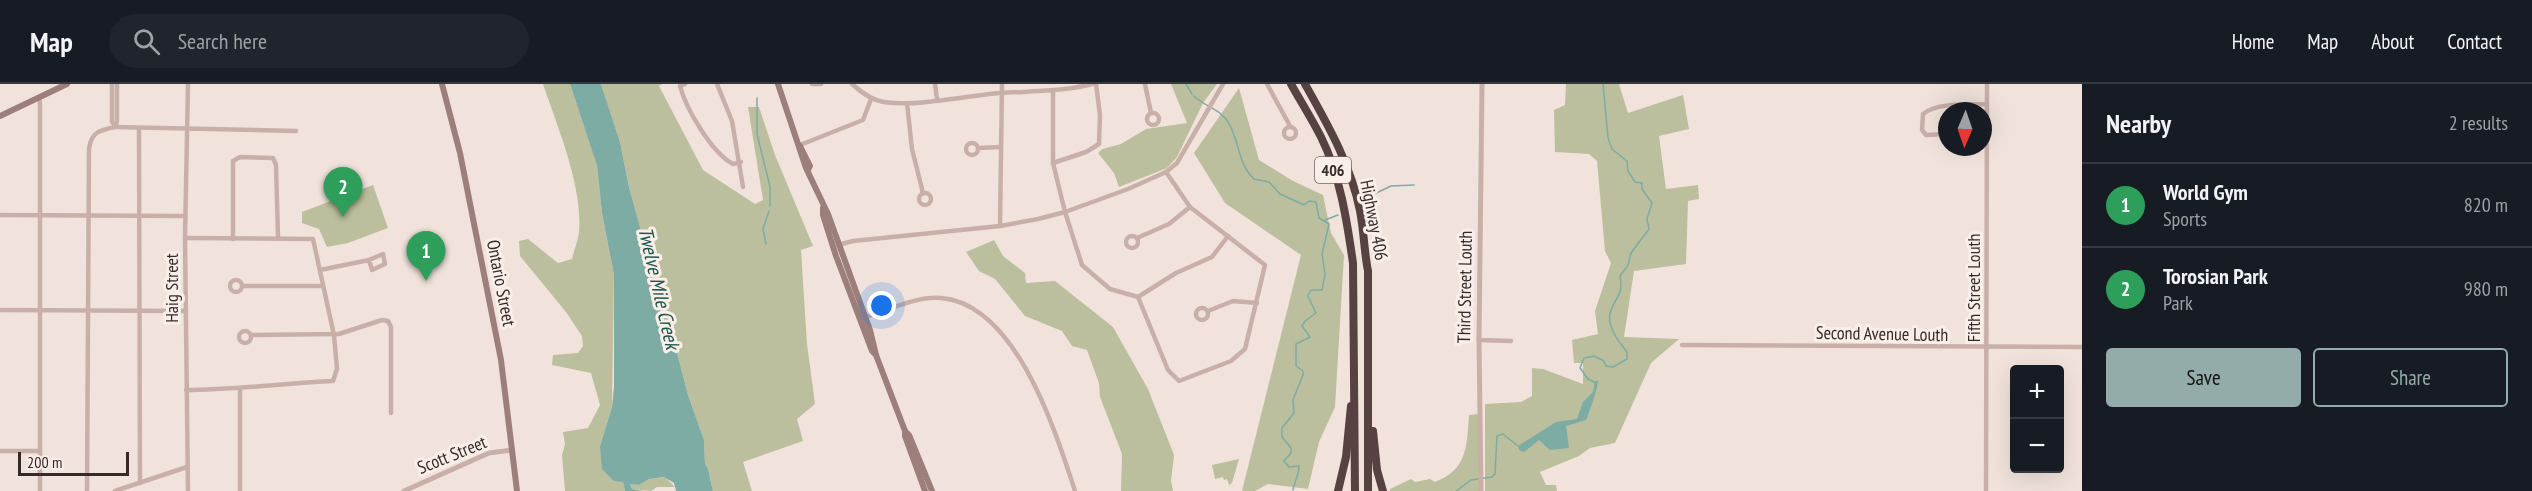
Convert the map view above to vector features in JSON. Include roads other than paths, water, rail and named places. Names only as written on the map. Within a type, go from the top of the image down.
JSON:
[{"type":"highway","name":"Highway 406","points":[[1291,84],[1322,139],[1340,192],[1353,263],[1354,351]]},
{"type":"highway","name":"Highway 406","points":[[1305,84],[1340,150],[1360,209],[1368,271],[1370,372]]},
{"type":"highway","points":[[1338,491],[1343,476],[1354,351]]},
{"type":"highway","points":[[1354,351],[1355,491]]},
{"type":"highway","points":[[1368,490],[1370,372]]},
{"type":"highway","points":[[1370,372],[1375,459],[1383,491]]},
{"type":"main road","points":[[0,116],[39,98],[54,87],[67,84]]},
{"type":"main road","name":"Ontario Street","points":[[442,84],[460,153],[500,350],[517,491]]},
{"type":"main road","points":[[777,84],[810,166],[808,170],[823,208],[828,214],[836,246],[872,351],[876,355]]},
{"type":"main road","points":[[836,246],[866,317],[876,355],[925,491]]},
{"type":"main road","points":[[905,431],[909,435],[932,491]]},
{"type":"street","points":[[112,84],[112,122],[115,126]]},
{"type":"street","points":[[115,126],[117,84]]},
{"type":"street","name":"Haig Street","points":[[188,84],[185,216],[188,491]]},
{"type":"street","points":[[717,84],[732,121],[741,162],[743,187]]},
{"type":"street","points":[[812,84],[815,86],[820,84]]},
{"type":"street","points":[[852,84],[871,99],[907,103],[1002,93],[1053,92],[1094,84],[1100,115],[1099,144],[1086,152],[1053,163]]},
{"type":"street","points":[[935,84],[937,99]]},
{"type":"street","points":[[1000,226],[1002,84]]},
{"type":"street","points":[[1145,84],[1150,113]]},
{"type":"street","points":[[836,246],[853,241],[1000,226],[1065,213],[1128,189],[1166,171],[1177,163],[1221,84]]},
{"type":"street","points":[[1267,84],[1290,126]]},
{"type":"street","name":"Third Street Louth","points":[[1481,491],[1479,340],[1482,84]]},
{"type":"street","name":"Fifth Street Louth","points":[[1987,84],[1988,102]]},
{"type":"street","points":[[682,85],[683,98],[715,150],[733,164],[741,162]]},
{"type":"street","points":[[1053,92],[1053,163],[1065,213],[1084,269],[1110,289],[1138,297],[1176,273],[1212,257],[1228,236]]},
{"type":"street","points":[[39,98],[40,491]]},
{"type":"street","points":[[800,145],[863,120],[871,99]]},
{"type":"street","points":[[907,103],[912,150],[923,193]]},
{"type":"street","points":[[1938,107],[1929,109],[1923,114],[1922,130],[1926,135],[1938,134]]},
{"type":"street","points":[[87,491],[90,141],[99,131],[115,126],[139,130],[296,131]]},
{"type":"street","points":[[139,130],[140,483]]},
{"type":"street","points":[[978,148],[1001,147]]},
{"type":"street","name":"Fifth Street Louth","points":[[1985,156],[1988,348],[1986,491]]},
{"type":"street","points":[[233,239],[233,161],[240,157],[273,158],[276,165],[278,237]]},
{"type":"street","points":[[1138,297],[1167,370],[1179,381],[1231,361],[1245,349],[1264,265],[1190,207],[1166,171]]},
{"type":"street","points":[[1137,238],[1169,224],[1190,207]]},
{"type":"street","points":[[0,215],[185,216]]},
{"type":"street","points":[[185,238],[313,239],[334,335],[337,369],[333,381],[283,383],[240,389],[186,390]]},
{"type":"street","points":[[320,270],[369,260]]},
{"type":"street","points":[[243,286],[323,286]]},
{"type":"street","points":[[866,317],[925,298],[963,301],[987,316],[1003,335],[1036,385],[1075,491]]},
{"type":"street","points":[[1208,311],[1233,301],[1257,303]]},
{"type":"street","points":[[0,310],[186,311]]},
{"type":"street","points":[[251,335],[334,335],[382,320],[388,321],[391,327],[391,413]]},
{"type":"street","points":[[1479,340],[1511,341]]},
{"type":"street","name":"Second Avenue Louth","points":[[1682,345],[2082,347]]},
{"type":"street","points":[[240,389],[240,491]]},
{"type":"street","name":"Scott Street","points":[[404,491],[489,453],[512,450]]},
{"type":"street","points":[[0,451],[40,451]]},
{"type":"street","points":[[115,491],[187,467]]},
{"type":"water","points":[[570,84],[601,84],[620,142],[629,187],[661,303],[668,318],[688,395],[704,440],[705,463],[713,491],[676,491],[674,483],[664,477],[649,479],[639,485],[630,484],[632,489],[644,491],[625,491],[623,482],[614,481],[602,469],[600,446],[612,407],[614,387],[614,275],[602,213],[597,166]]},
{"type":"water","points":[[1595,381],[1598,381],[1586,420],[1566,426],[1569,448],[1550,450],[1539,440],[1524,452],[1519,450],[1518,446],[1556,422],[1577,419],[1583,402],[1593,392]]},
{"type":"waterway","points":[[1186,84],[1192,94]]},
{"type":"waterway","points":[[1596,383],[1588,379],[1580,368],[1584,358],[1594,356],[1604,361],[1606,366],[1613,367],[1627,359],[1627,352],[1617,339],[1610,324],[1610,313],[1620,292],[1620,276],[1628,265],[1631,253],[1649,229],[1647,219],[1652,203],[1642,189],[1642,183],[1635,182],[1628,171],[1627,161],[1612,149],[1608,138],[1603,84]]},
{"type":"waterway","points":[[1194,96],[1221,114],[1228,122],[1244,166],[1254,179],[1269,182],[1280,194],[1304,205],[1309,201],[1316,202],[1319,218],[1329,224],[1322,254],[1325,274],[1322,290],[1311,290],[1308,296],[1316,313],[1302,326],[1310,337],[1296,344],[1296,366],[1303,371],[1303,375],[1293,400],[1294,413],[1282,428],[1282,437],[1291,448],[1291,453],[1284,461],[1289,467],[1299,466],[1293,490]]},
{"type":"waterway","points":[[757,98],[757,134],[770,187],[770,206]]},
{"type":"waterway","points":[[1370,196],[1391,186],[1414,185]]},
{"type":"waterway","points":[[766,244],[763,229],[769,211]]},
{"type":"waterway","points":[[1325,220],[1338,215]]},
{"type":"waterway","points":[[1456,491],[1471,480],[1492,477],[1495,474],[1497,436],[1503,434],[1518,446]]},
{"type":"place","name":"Torosian Park","points":[[343,217]]},
{"type":"place","name":"World Gym","points":[[426,281]]},
{"type":"water label","name":"Twelve Mile Creek","points":[[659,288]]}]
